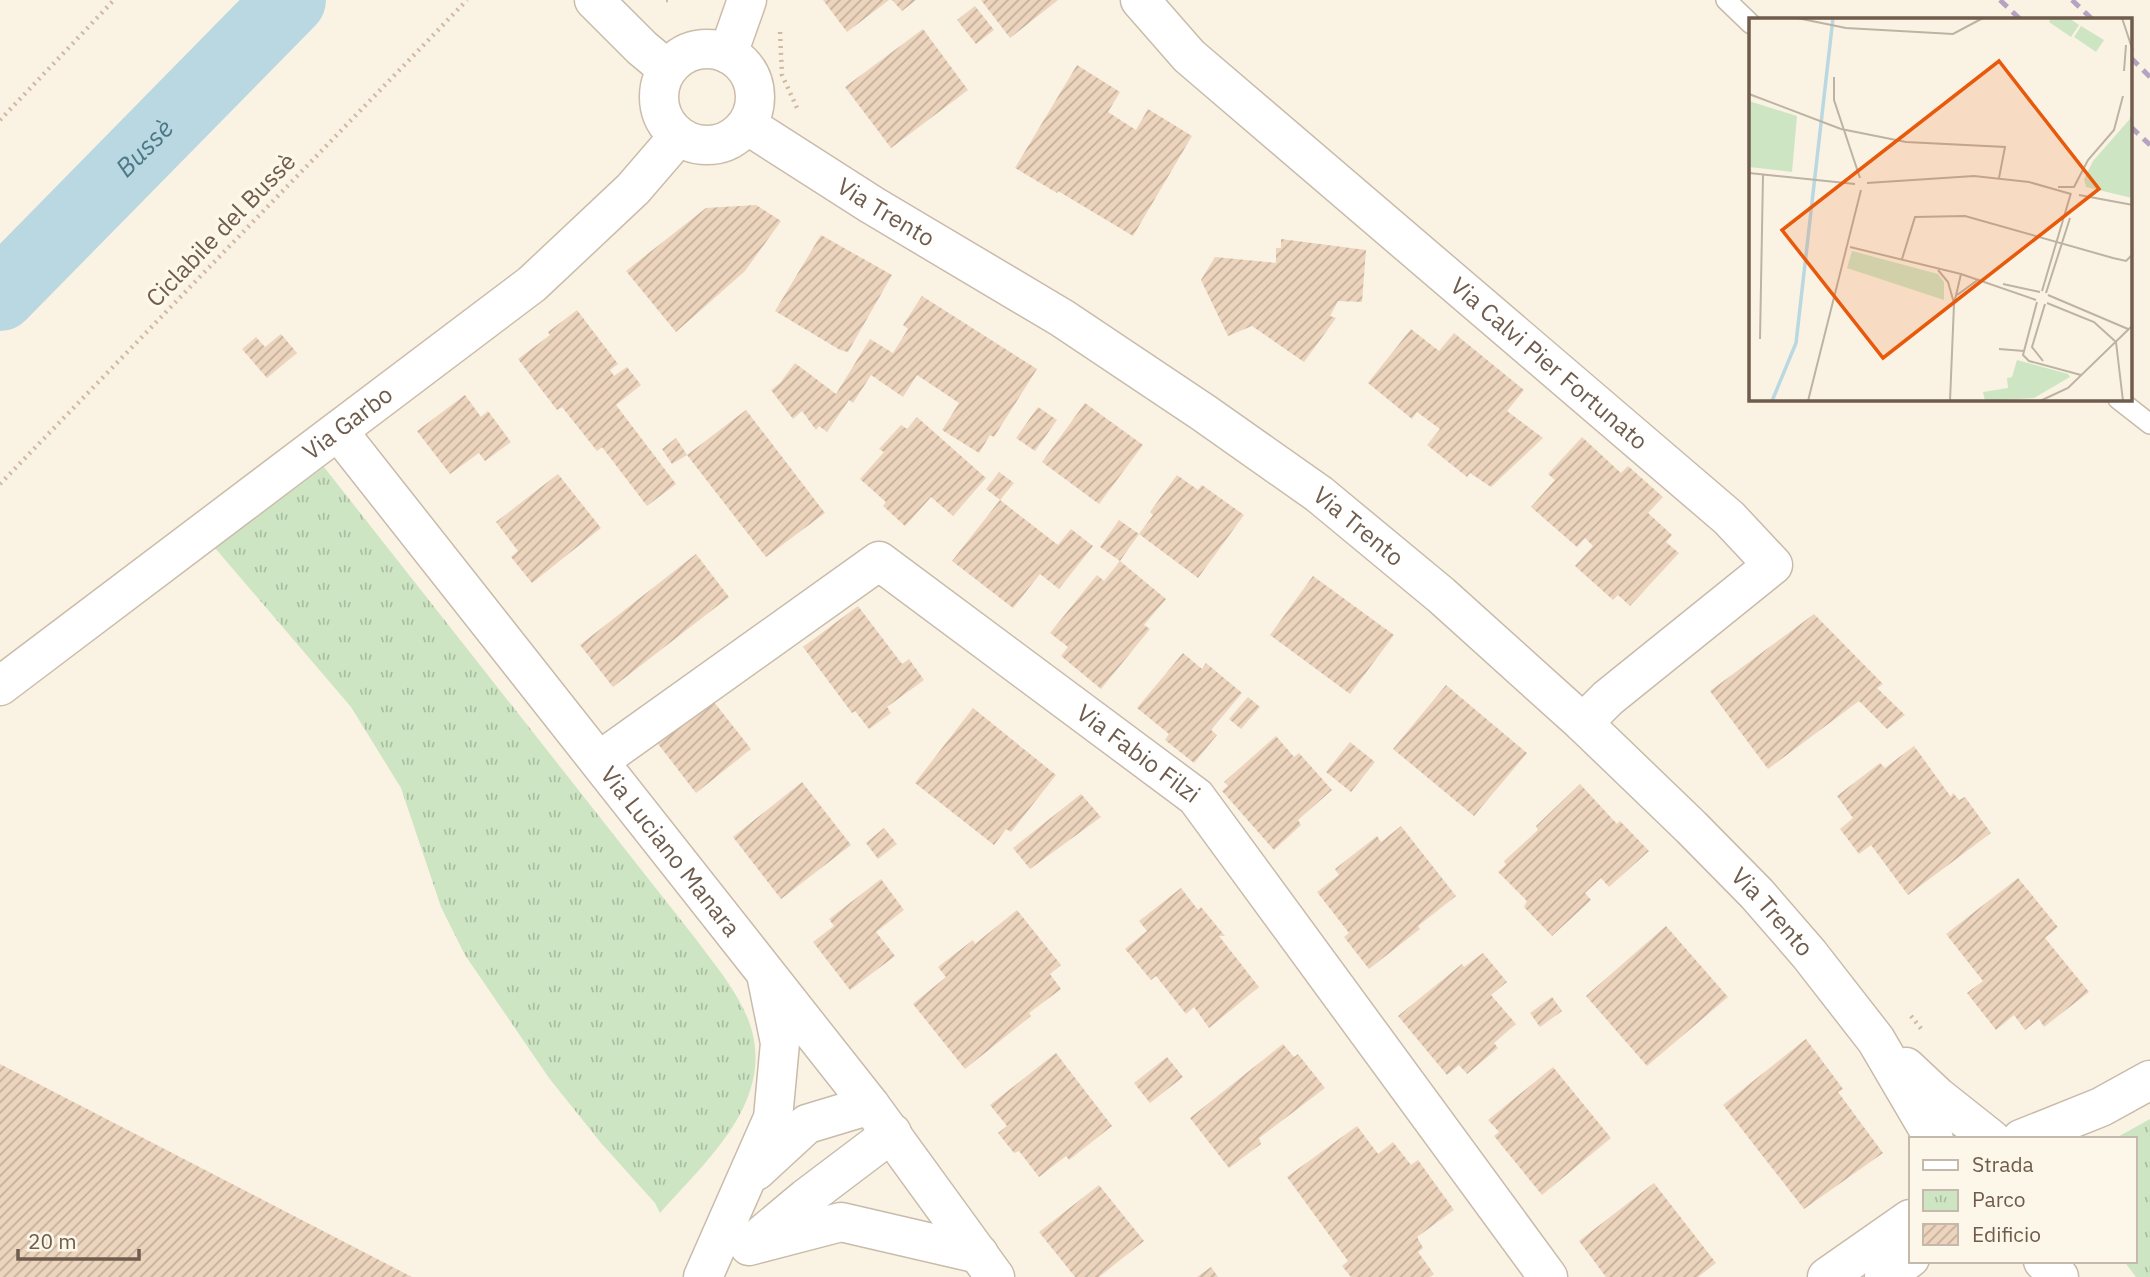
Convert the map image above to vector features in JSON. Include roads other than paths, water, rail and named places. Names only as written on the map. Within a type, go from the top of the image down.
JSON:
[{"type":"street","points":[[594,0],[666,68]]},
{"type":"street","points":[[728,54],[747,0]]},
{"type":"street","name":"Via Calvi Pier Fortunato","points":[[1140,0],[1189,56],[1729,518],[1773,565],[1608,698],[1583,723]]},
{"type":"street","points":[[702,49],[719,50],[728,54],[747,69],[754,85],[756,102],[747,125],[727,142],[711,146],[694,145],[677,138],[659,110],[658,93],[666,68],[686,53],[702,49]]},
{"type":"street","name":"Via Trento","points":[[747,125],[872,205],[1062,318],[1204,413],[1319,494],[1441,595],[1583,723],[1757,894],[1809,954],[1876,1040],[1933,1137]]},
{"type":"street","name":"Via Garbo","points":[[0,686],[532,284],[633,189],[677,138]]},
{"type":"street","name":"Via Luciano Manara","points":[[338,432],[765,970],[881,1119],[987,1265]]},
{"type":"street","name":"Via Fabio Filzi","points":[[599,761],[879,561],[1196,797],[1548,1277]]},
{"type":"street","points":[[703,1277],[773,1118],[780,1043],[765,970]]},
{"type":"street","name":"Via Trento","points":[[1876,1040],[1938,1097],[1988,1137]]},
{"type":"street","points":[[2026,1137],[2101,1107],[2150,1080]]},
{"type":"street","points":[[2072,1137],[2101,1107]]},
{"type":"street","points":[[745,1182],[807,1124],[881,1119]]},
{"type":"street","points":[[713,1277],[806,1198],[881,1119]]},
{"type":"street","points":[[1827,1277],[1909,1220]]},
{"type":"street","points":[[749,1246],[841,1222],[987,1265]]},
{"type":"street","points":[[1884,1277],[1909,1259]]},
{"type":"street","points":[[2045,1263],[2059,1277]]},
{"type":"lane","points":[[1726,0],[1749,22]]},
{"type":"lane","points":[[2121,401],[2150,424]]},
{"type":"waterway","name":"Bussè","points":[[0,295],[290,0]]},
{"type":"railway","points":[[2000,0],[2019,18]]},
{"type":"railway","points":[[2072,0],[2091,18]]},
{"type":"railway","points":[[2132,59],[2150,77]]},
{"type":"railway","points":[[2132,128],[2150,145]]}]
